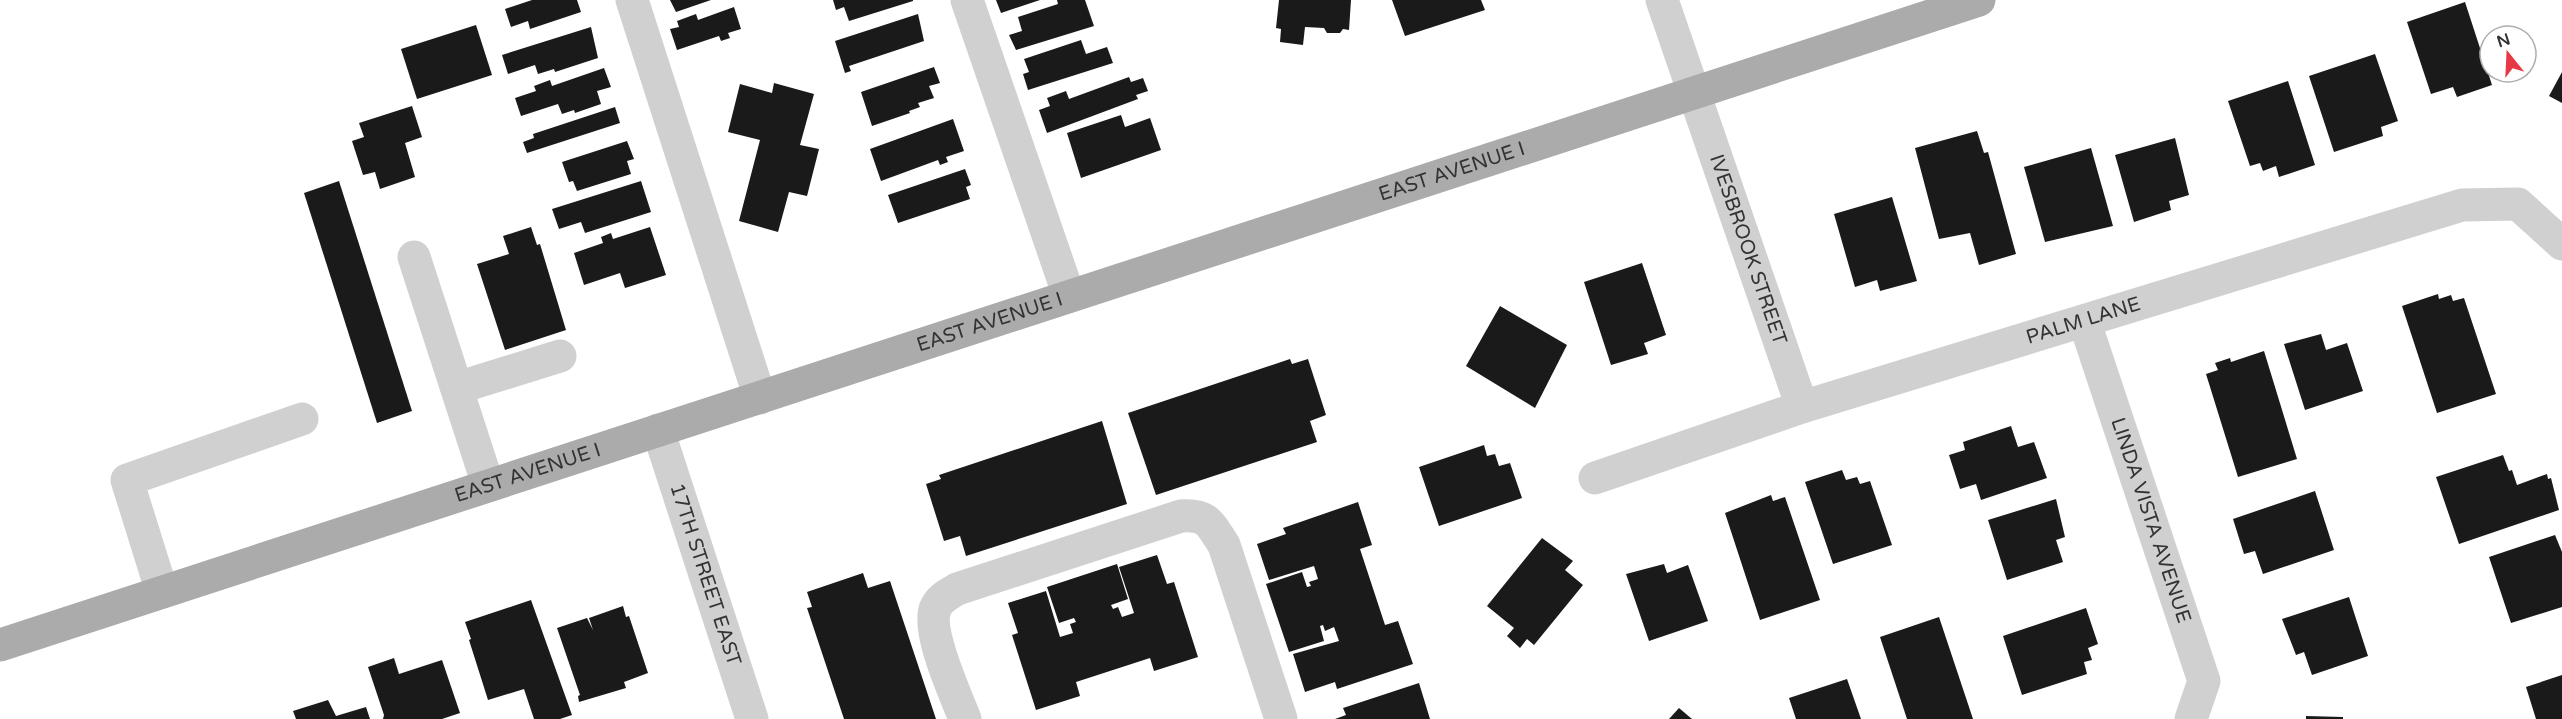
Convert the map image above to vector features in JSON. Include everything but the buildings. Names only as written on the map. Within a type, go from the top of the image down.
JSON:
[{"type":"main road","name":"EAST AVENUE I","points":[[0,645],[1979,0]]},
{"type":"street","points":[[632,0],[760,398]]},
{"type":"street","points":[[967,0],[1069,296]]},
{"type":"street","name":"IVESBROOK STREET","points":[[1662,0],[1802,407]]},
{"type":"street","name":"PALM LANE","points":[[1595,478],[1802,407],[2085,323],[2462,205],[2518,204],[2562,244]]},
{"type":"street","points":[[414,257],[488,485]]},
{"type":"street","name":"LINDA VISTA AVENUE","points":[[2085,323],[2204,681],[2191,719]]},
{"type":"street","points":[[457,388],[560,356]]},
{"type":"street","points":[[162,592],[127,480],[302,419]]},
{"type":"street","name":"17TH STREET EAST","points":[[658,430],[752,719]]},
{"type":"street","points":[[965,719],[947,672],[935,629],[935,609],[942,599],[957,589],[1181,516],[1198,515],[1208,521],[1224,545],[1281,719]]}]
